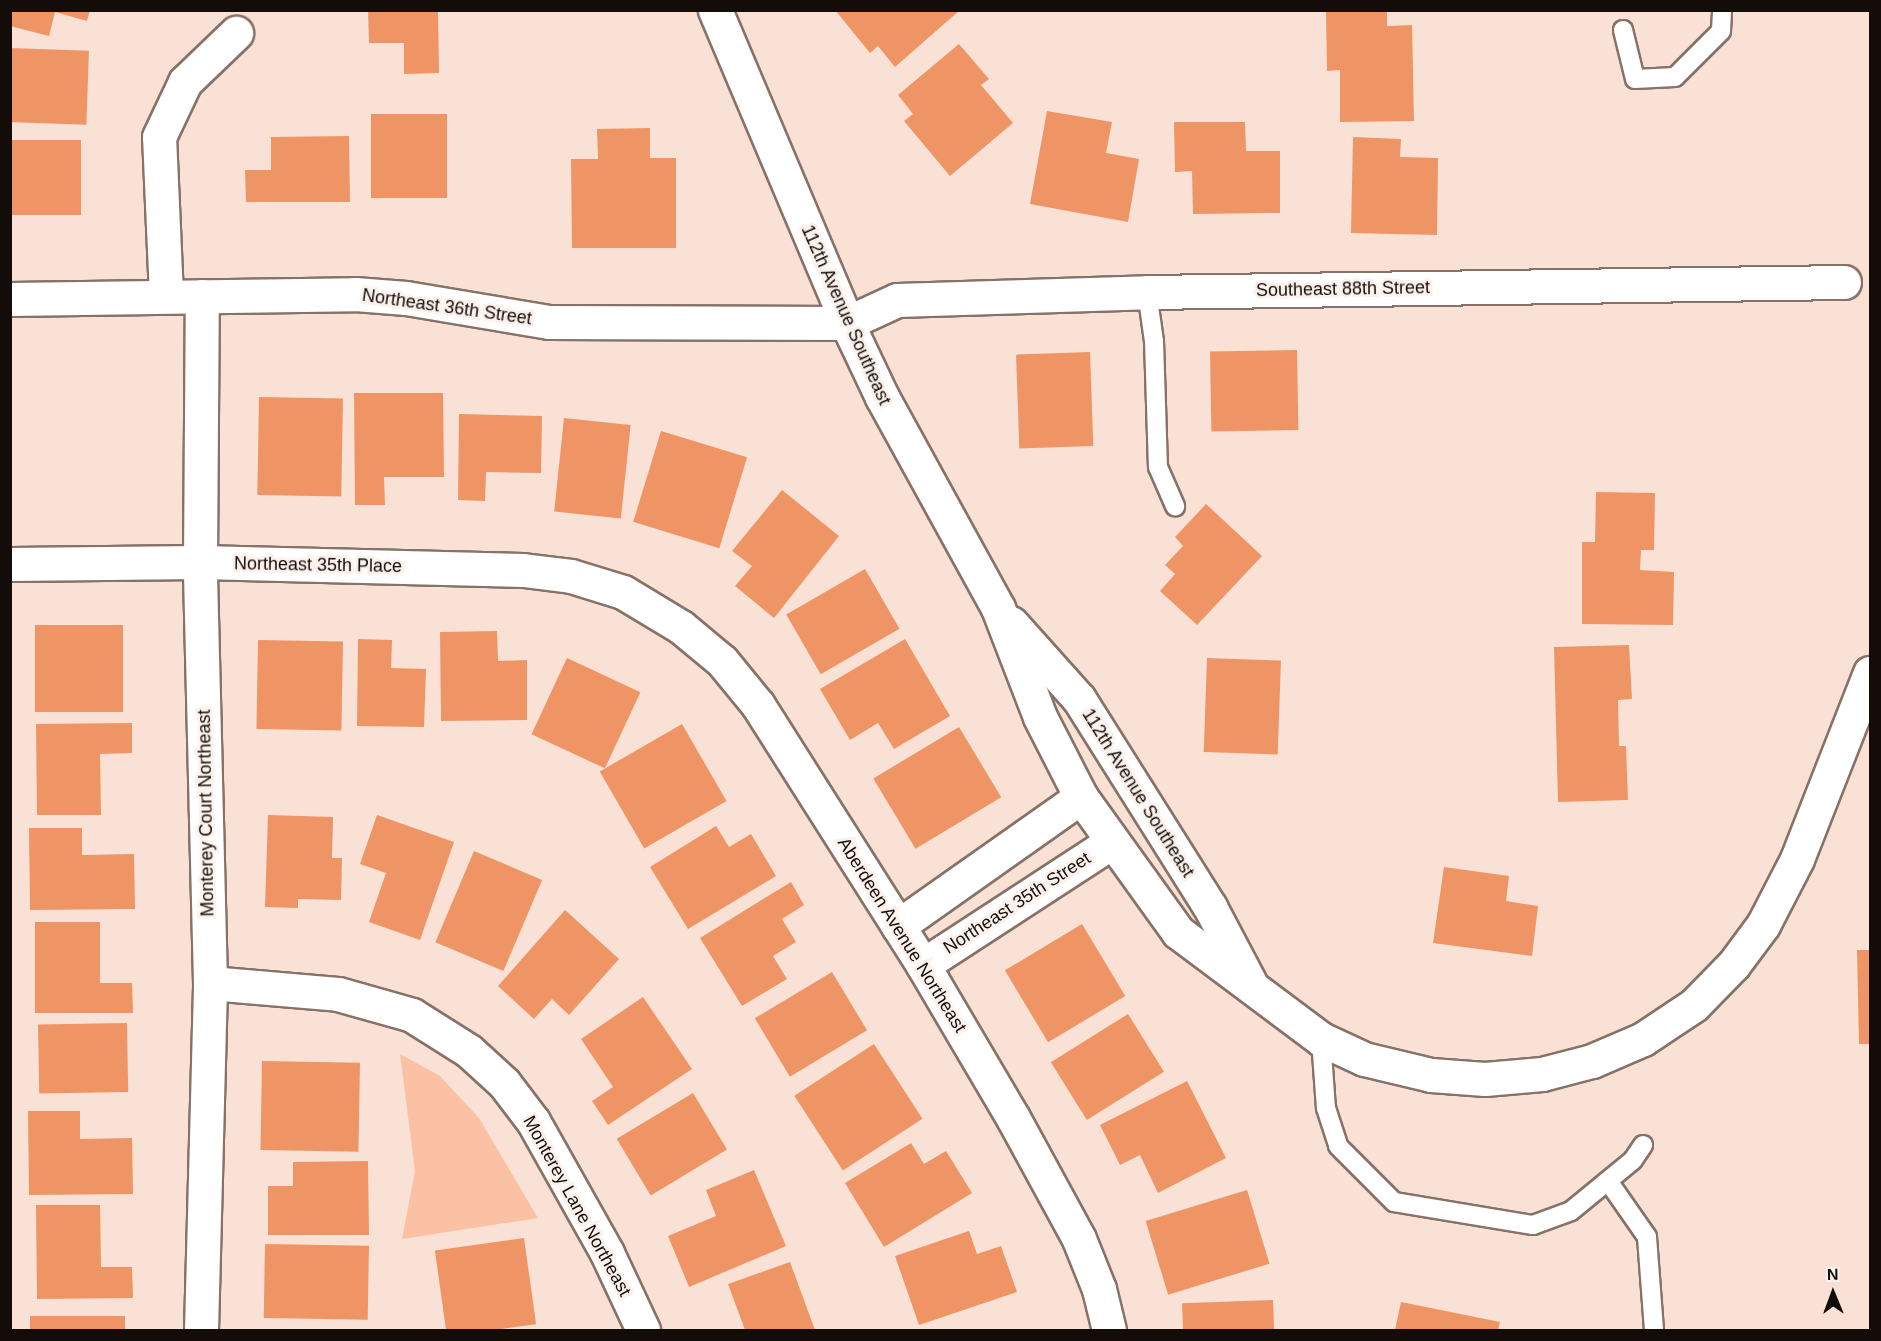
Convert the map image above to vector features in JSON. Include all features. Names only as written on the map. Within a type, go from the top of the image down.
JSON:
[{"type":"street","name":"112th Avenue Southeast","points":[[715,10],[847,323],[882,397],[998,608],[1040,717],[1081,797],[1178,932],[1255,993],[1321,1039],[1364,1059],[1431,1075],[1485,1079],[1542,1074],[1592,1061],[1643,1040],[1694,1005],[1734,964],[1763,925],[1797,859],[1870,673]]},
{"type":"street","points":[[166,296],[159,137],[185,82],[236,33]]},
{"type":"street","name":"Southeast 88th Street","points":[[847,323],[897,300],[1147,292],[1844,282]]},
{"type":"street","name":"Northeast 36th Street","points":[[10,299],[355,294],[406,298],[549,322],[847,323]]},
{"type":"street","name":"Monterey Court Northeast","points":[[201,1330],[210,983],[200,562],[202,296]]},
{"type":"street","name":"Northeast 35th Place","points":[[10,564],[200,562],[523,570],[571,576],[623,592]]},
{"type":"street","name":"Aberdeen Avenue Northeast","points":[[623,592],[681,627],[722,661],[758,705],[923,965],[1012,1116],[1079,1239],[1099,1289],[1109,1330]]},
{"type":"street","name":"112th Avenue Southeast","points":[[998,608],[1079,699],[1210,907],[1255,993]]},
{"type":"street","points":[[898,926],[1081,797]]},
{"type":"street","name":"Northeast 35th Street","points":[[923,965],[1112,842]]},
{"type":"street","name":"Monterey Lane Northeast","points":[[210,983],[338,994],[412,1015],[468,1051],[504,1083],[533,1121],[607,1253],[643,1330]]},
{"type":"lane","points":[[1623,30],[1635,78],[1676,76],[1721,31],[1722,10]]},
{"type":"lane","points":[[1147,292],[1154,341],[1158,467],[1175,506]]},
{"type":"lane","points":[[1321,1039],[1326,1108],[1338,1146],[1394,1202],[1533,1225],[1571,1211],[1633,1160],[1643,1145]]},
{"type":"lane","points":[[1608,1180],[1647,1237],[1654,1330]]},
{"type":"shaded area","points":[[400,1054],[440,1076],[479,1118],[538,1218],[402,1239],[415,1171]]},
{"type":"building","points":[[10,10],[90,10],[87,21],[55,12],[49,36],[10,26]]},
{"type":"building","points":[[368,10],[438,10],[439,73],[404,74],[404,43],[369,43]]},
{"type":"building","points":[[835,10],[960,10],[895,67],[878,46],[870,53]]},
{"type":"building","points":[[1326,10],[1387,10],[1387,26],[1412,25],[1414,121],[1340,122],[1340,70],[1327,71]]},
{"type":"building","points":[[959,44],[989,79],[981,85],[1013,123],[950,176],[904,121],[913,114],[898,95]]},
{"type":"building","points":[[10,48],[89,51],[86,125],[10,122]]},
{"type":"building","points":[[1047,111],[1112,122],[1106,153],[1139,159],[1128,222],[1030,204]]},
{"type":"building","points":[[371,114],[447,114],[447,198],[371,198]]},
{"type":"building","points":[[1174,122],[1245,122],[1246,151],[1280,151],[1280,213],[1193,214],[1192,171],[1175,172]]},
{"type":"building","points":[[650,128],[650,158],[676,158],[676,248],[572,248],[571,159],[598,159],[597,129]]},
{"type":"building","points":[[349,136],[350,202],[246,202],[245,170],[271,170],[271,137]]},
{"type":"building","points":[[1353,137],[1401,139],[1400,157],[1438,158],[1437,235],[1351,233]]},
{"type":"building","points":[[10,140],[81,140],[81,215],[10,215]]},
{"type":"building","points":[[1297,350],[1298,430],[1211,432],[1210,352]]},
{"type":"building","points":[[1090,352],[1093,446],[1019,449],[1016,355]]},
{"type":"building","points":[[354,393],[443,393],[444,477],[384,477],[385,505],[355,505]]},
{"type":"building","points":[[259,397],[343,398],[341,496],[257,495]]},
{"type":"building","points":[[459,414],[542,416],[541,473],[486,472],[485,501],[458,500]]},
{"type":"building","points":[[564,418],[631,425],[621,518],[554,511]]},
{"type":"building","points":[[661,431],[747,457],[719,548],[633,522]]},
{"type":"building","points":[[782,490],[839,536],[774,618],[735,586],[752,566],[732,551]]},
{"type":"building","points":[[1596,492],[1655,493],[1654,550],[1641,550],[1640,570],[1674,572],[1673,625],[1582,624],[1582,542],[1595,542]]},
{"type":"building","points":[[1206,504],[1262,556],[1197,625],[1160,591],[1175,574],[1165,565],[1183,546],[1175,537]]},
{"type":"building","points":[[865,569],[900,629],[821,674],[786,614]]},
{"type":"building","points":[[35,625],[123,625],[123,712],[35,712]]},
{"type":"building","points":[[497,631],[498,661],[527,660],[527,720],[441,721],[440,632]]},
{"type":"building","points":[[358,639],[392,640],[391,668],[426,669],[424,727],[357,726]]},
{"type":"building","points":[[905,639],[950,716],[894,749],[878,723],[850,740],[820,689]]},
{"type":"building","points":[[258,640],[343,641],[341,730],[256,729]]},
{"type":"building","points":[[1629,645],[1632,699],[1618,700],[1619,746],[1626,746],[1628,800],[1558,802],[1554,647]]},
{"type":"building","points":[[567,658],[640,692],[605,768],[532,734]]},
{"type":"building","points":[[1207,658],[1281,661],[1278,755],[1204,752]]},
{"type":"building","points":[[132,723],[132,753],[100,754],[101,815],[37,815],[36,724]]},
{"type":"building","points":[[682,724],[727,801],[644,849],[600,772]]},
{"type":"building","points":[[959,727],[1001,797],[916,849],[873,779]]},
{"type":"building","points":[[268,815],[333,817],[332,858],[342,858],[341,900],[298,899],[298,908],[265,907]]},
{"type":"building","points":[[377,815],[454,842],[420,940],[369,922],[386,873],[360,864]]},
{"type":"building","points":[[716,826],[729,847],[751,834],[776,876],[688,929],[650,867]]},
{"type":"building","points":[[29,828],[82,828],[82,855],[134,854],[135,909],[30,910]]},
{"type":"building","points":[[474,851],[542,880],[503,971],[435,942]]},
{"type":"building","points":[[1444,867],[1509,876],[1506,901],[1538,906],[1532,956],[1433,943]]},
{"type":"building","points":[[791,882],[804,905],[782,919],[796,942],[773,956],[787,979],[742,1006],[700,938]]},
{"type":"building","points":[[565,910],[619,959],[569,1015],[552,999],[534,1019],[498,986]]},
{"type":"building","points":[[35,922],[100,922],[100,983],[132,983],[133,1013],[35,1013]]},
{"type":"building","points":[[1082,924],[1125,996],[1048,1042],[1005,970]]},
{"type":"building","points":[[1857,950],[1870,950],[1870,1044],[1859,1044]]},
{"type":"building","points":[[832,972],[867,1030],[790,1077],[755,1018]]},
{"type":"building","points":[[643,997],[692,1069],[608,1125],[592,1101],[613,1087],[581,1039]]},
{"type":"building","points":[[1128,1014],[1164,1072],[1087,1120],[1051,1062]]},
{"type":"building","points":[[127,1023],[128,1092],[39,1094],[38,1025]]},
{"type":"building","points":[[874,1044],[922,1119],[843,1170],[794,1096]]},
{"type":"building","points":[[262,1061],[360,1063],[358,1152],[260,1150]]},
{"type":"building","points":[[1187,1081],[1226,1158],[1158,1193],[1140,1155],[1120,1165],[1100,1125]]},
{"type":"building","points":[[693,1093],[727,1150],[651,1195],[617,1139]]},
{"type":"building","points":[[28,1111],[80,1111],[80,1139],[132,1138],[133,1194],[29,1195]]},
{"type":"building","points":[[911,1143],[924,1164],[946,1151],[972,1193],[884,1247],[845,1183]]},
{"type":"building","points":[[368,1161],[369,1235],[268,1235],[268,1186],[293,1186],[293,1162]]},
{"type":"building","points":[[754,1170],[786,1246],[689,1287],[668,1236],[716,1216],[706,1190]]},
{"type":"building","points":[[1247,1190],[1270,1264],[1168,1295],[1146,1221]]},
{"type":"building","points":[[36,1205],[100,1205],[101,1267],[132,1267],[133,1298],[37,1299]]},
{"type":"building","points":[[969,1231],[977,1254],[1001,1246],[1017,1292],[919,1325],[895,1256]]},
{"type":"building","points":[[524,1238],[536,1324],[495,1330],[446,1330],[435,1251]]},
{"type":"building","points":[[265,1244],[369,1246],[368,1320],[264,1318]]},
{"type":"building","points":[[790,1262],[815,1330],[745,1330],[728,1284]]},
{"type":"building","points":[[1273,1300],[1274,1330],[1183,1330],[1182,1303]]},
{"type":"building","points":[[1401,1302],[1500,1322],[1498,1330],[1395,1330]]},
{"type":"building","points":[[30,1316],[125,1316],[125,1330],[30,1330]]}]
